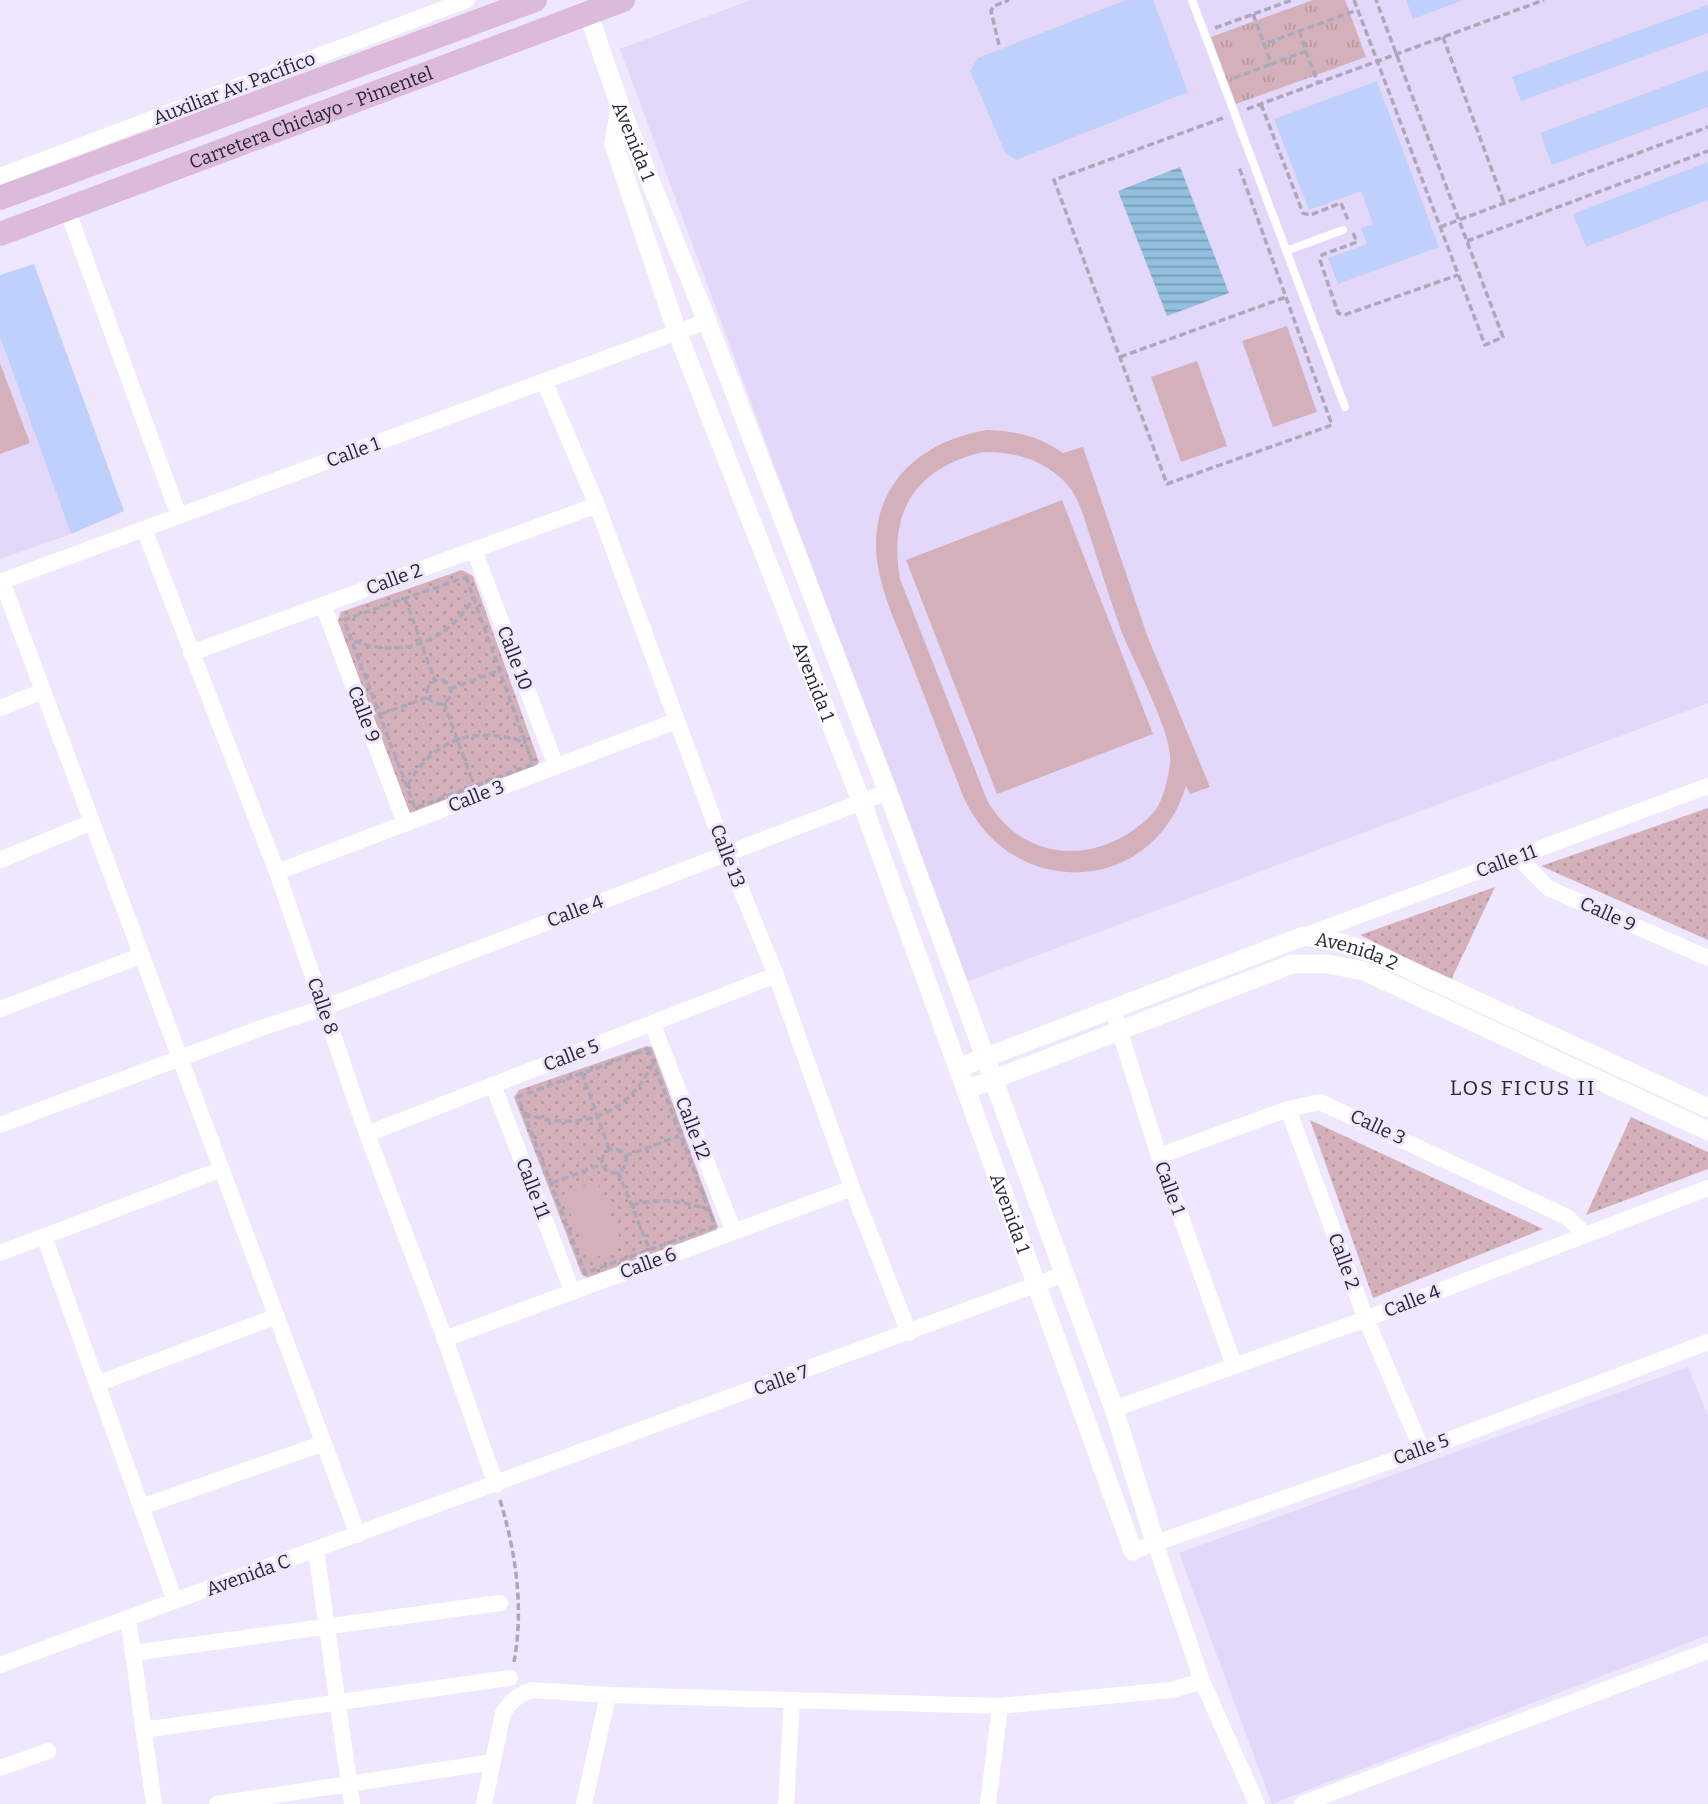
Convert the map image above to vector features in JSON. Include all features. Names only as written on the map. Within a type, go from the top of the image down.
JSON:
[{"type":"main road","name":"Carretera Chiclayo - Pimentel","points":[[0,198],[437,36],[464,7],[535,0]]},
{"type":"main road","name":"Carretera Chiclayo - Pimentel","points":[[0,234],[624,0]]},
{"type":"main road","points":[[437,36],[433,42],[433,55],[437,61],[449,67]]},
{"type":"street","name":"Auxiliar Av. Pacífico","points":[[0,176],[464,7]]},
{"type":"street","points":[[588,13],[620,106]]},
{"type":"street","name":"Avenida 1","points":[[620,106],[707,321],[888,792],[1114,1409],[1155,1542]]},
{"type":"street","name":"Avenida 1","points":[[620,106],[614,144],[677,332],[862,803],[1133,1551]]},
{"type":"street","points":[[67,209],[179,516]]},
{"type":"street","name":"Calle 1","points":[[1,582],[707,321]]},
{"type":"street","name":"Calle 13","points":[[544,381],[597,505],[676,721],[775,975],[852,1188],[909,1333]]},
{"type":"street","name":"Calle 2","points":[[191,653],[597,505]]},
{"type":"street","name":"Calle 8","points":[[144,529],[277,872],[367,1134],[445,1339],[496,1485]]},
{"type":"street","name":"Calle 10","points":[[474,550],[556,766]]},
{"type":"street","points":[[1,582],[358,1535]]},
{"type":"street","name":"Calle 9","points":[[323,605],[405,823]]},
{"type":"street","points":[[0,708],[43,691]]},
{"type":"street","name":"Calle 3","points":[[277,872],[676,721]]},
{"type":"street","name":"Calle 11","points":[[1304,936],[1708,786]]},
{"type":"street","name":"Calle 4","points":[[0,1125],[261,1028],[323,1009],[888,792]]},
{"type":"street","points":[[0,860],[92,822]]},
{"type":"street","name":"Calle 9","points":[[1518,857],[1548,888],[1708,958]]},
{"type":"street","name":"Avenida 2","points":[[957,1068],[1304,936],[1373,953],[1708,1108]]},
{"type":"street","points":[[0,1009],[141,956]]},
{"type":"street","name":"Avenida 2","points":[[966,1090],[1292,964],[1328,964],[1364,971],[1708,1131]]},
{"type":"street","name":"Calle 5","points":[[367,1134],[775,975]]},
{"type":"street","name":"Calle 1","points":[[1113,1010],[1159,1156],[1234,1365]]},
{"type":"street","name":"Calle 12","points":[[652,1023],[734,1232]]},
{"type":"street","name":"Calle 11","points":[[493,1085],[572,1291]]},
{"type":"street","name":"Calle 3","points":[[1159,1156],[1288,1109],[1320,1101],[1567,1217],[1586,1234]]},
{"type":"street","name":"Calle 2","points":[[1288,1109],[1366,1319],[1422,1450]]},
{"type":"street","points":[[0,1253],[222,1169]]},
{"type":"street","name":"Calle 6","points":[[445,1339],[852,1188]]},
{"type":"street","name":"Calle 4","points":[[1114,1409],[1366,1319],[1708,1188]]},
{"type":"street","points":[[44,1236],[175,1601]]},
{"type":"street","name":"Calle 7","points":[[496,1485],[1065,1274]]},
{"type":"street","points":[[97,1384],[276,1316]]},
{"type":"street","name":"Calle 5","points":[[1133,1551],[1422,1450],[1708,1342]]},
{"type":"street","points":[[141,1507],[324,1443]]},
{"type":"street","name":"Avenida C","points":[[0,1665],[496,1485]]},
{"type":"street","points":[[1155,1542],[1202,1681],[1258,1804]]},
{"type":"street","points":[[316,1550],[352,1804]]},
{"type":"street","points":[[133,1653],[500,1603]]},
{"type":"street","points":[[128,1618],[154,1804]]},
{"type":"street","points":[[1302,1804],[1708,1651]]},
{"type":"street","points":[[143,1730],[510,1678]]},
{"type":"street","points":[[484,1804],[503,1713],[510,1702],[520,1694],[532,1690],[608,1695],[1000,1706],[1172,1690],[1202,1681]]},
{"type":"street","points":[[584,1804],[608,1695]]},
{"type":"street","points":[[786,1804],[792,1700]]},
{"type":"street","points":[[988,1804],[1000,1706]]},
{"type":"street","points":[[0,1768],[48,1751]]},
{"type":"street","points":[[217,1804],[276,1800],[349,1784],[492,1762]]},
{"type":"lane","points":[[1192,0],[1345,407]]},
{"type":"lane","points":[[1286,251],[1343,230]]},
{"type":"path","points":[[999,45],[991,11],[994,6],[1009,0]]},
{"type":"path","points":[[1204,32],[1292,0]]},
{"type":"path","points":[[1353,0],[1485,345],[1503,337],[1376,0]]},
{"type":"path","points":[[1236,156],[1332,425],[1167,484],[1054,180],[1544,0]]},
{"type":"path","points":[[1264,44],[1357,10]]},
{"type":"path","points":[[1252,14],[1271,64]]},
{"type":"path","points":[[1298,31],[1318,83]]},
{"type":"path","points":[[1443,37],[1504,203]]},
{"type":"path","points":[[1224,82],[1306,51]]},
{"type":"path","points":[[1440,227],[1708,127]]},
{"type":"path","points":[[1467,241],[1708,151]]},
{"type":"path","points":[[1120,358],[1286,297]]},
{"type":"path","points":[[466,576],[533,764],[415,808],[344,620],[405,598],[466,576]]},
{"type":"path","points":[[352,641],[386,649],[404,649],[421,644],[447,631],[474,597]]},
{"type":"path","points":[[405,598],[435,682]]},
{"type":"path","points":[[450,689],[500,670]]},
{"type":"path","points":[[435,682],[446,683],[450,689],[450,696],[444,703],[433,702],[429,696],[428,688],[435,682]]},
{"type":"path","points":[[380,715],[429,696]]},
{"type":"path","points":[[444,703],[474,786]]},
{"type":"path","points":[[407,787],[422,763],[457,739],[492,734],[526,743]]},
{"type":"path","points":[[648,1049],[715,1226],[585,1273],[518,1097],[582,1073],[648,1049]]},
{"type":"path","points":[[524,1113],[568,1122],[597,1116],[612,1110],[631,1095],[653,1062]]},
{"type":"path","points":[[582,1073],[609,1149]]},
{"type":"path","points":[[625,1156],[681,1136]]},
{"type":"path","points":[[609,1149],[619,1150],[625,1156],[625,1166],[618,1172],[606,1170],[602,1164],[604,1153],[609,1149]]},
{"type":"path","points":[[551,1184],[602,1164]]},
{"type":"path","points":[[618,1172],[650,1250]]},
{"type":"path","points":[[632,1205],[647,1201],[679,1201],[709,1211]]},
{"type":"shaded area","points":[[751,0],[1708,0],[1708,703],[966,982],[620,49]]},
{"type":"shaded area","points":[[0,337],[71,534],[0,559]]},
{"type":"shaded area","points":[[1688,1367],[1708,1416],[1708,1635],[1272,1804],[1179,1553]]},
{"type":"green space","points":[[1313,0],[1345,0],[1366,57],[1236,104],[1211,37]]},
{"type":"green space","points":[[1287,326],[1317,412],[1273,427],[1242,341]]},
{"type":"green space","points":[[1197,361],[1227,446],[1181,462],[1151,377]]},
{"type":"green space","points":[[0,363],[30,443],[0,454]]},
{"type":"green space","points":[[987,430],[998,431],[1036,439],[1063,453],[1083,447],[1147,635],[1210,787],[1190,794],[1186,786],[1169,823],[1143,850],[1113,866],[1079,872],[1045,869],[1012,854],[984,830],[963,796],[887,601],[879,574],[876,535],[881,511],[890,490],[903,472],[920,457],[962,436]],"holes":[[[983,452],[1017,455],[1037,462],[1065,482],[1074,495],[1084,516],[1121,630],[1152,698],[1170,751],[1167,781],[1156,809],[1132,831],[1092,849],[1052,849],[1033,843],[1000,819],[987,800],[900,579],[898,533],[903,513],[912,496],[924,481],[940,469],[960,459]]]},
{"type":"green space","points":[[1062,500],[1153,734],[997,794],[906,560]]},
{"type":"green space","points":[[462,570],[473,576],[539,762],[535,767],[414,814],[407,811],[338,621],[341,612]]},
{"type":"green space","points":[[1708,808],[1708,940],[1541,866]]},
{"type":"green space","points":[[1495,887],[1451,980],[1360,935]]},
{"type":"green space","points":[[647,1046],[652,1047],[718,1227],[714,1234],[588,1278],[582,1275],[514,1097],[519,1090]]},
{"type":"green space","points":[[1631,1117],[1708,1152],[1708,1169],[1586,1215]]},
{"type":"green space","points":[[1310,1120],[1543,1229],[1373,1298]]},
{"type":"green space","points":[[597,1181],[623,1247],[589,1260],[563,1195]]},
{"type":"water","points":[[1180,167],[1229,293],[1167,316],[1118,191]]},
{"type":"building","points":[[1126,0],[1153,0],[1188,92],[1016,160],[1005,152],[970,71],[978,58]]},
{"type":"building","points":[[1406,0],[1461,0],[1461,1],[1413,19]]},
{"type":"building","points":[[1708,5],[1708,33],[1521,101],[1512,77]]},
{"type":"building","points":[[1708,70],[1708,107],[1552,165],[1540,133]]},
{"type":"building","points":[[1377,81],[1439,247],[1338,284],[1328,258],[1367,244],[1361,228],[1373,224],[1361,191],[1309,210],[1274,119]]},
{"type":"building","points":[[1708,162],[1708,200],[1586,247],[1573,214]]},
{"type":"building","points":[[34,264],[124,511],[71,534],[0,337],[0,275]]},
{"type":"district","name":"LOS FICUS II","points":[[1523,1088]]}]
